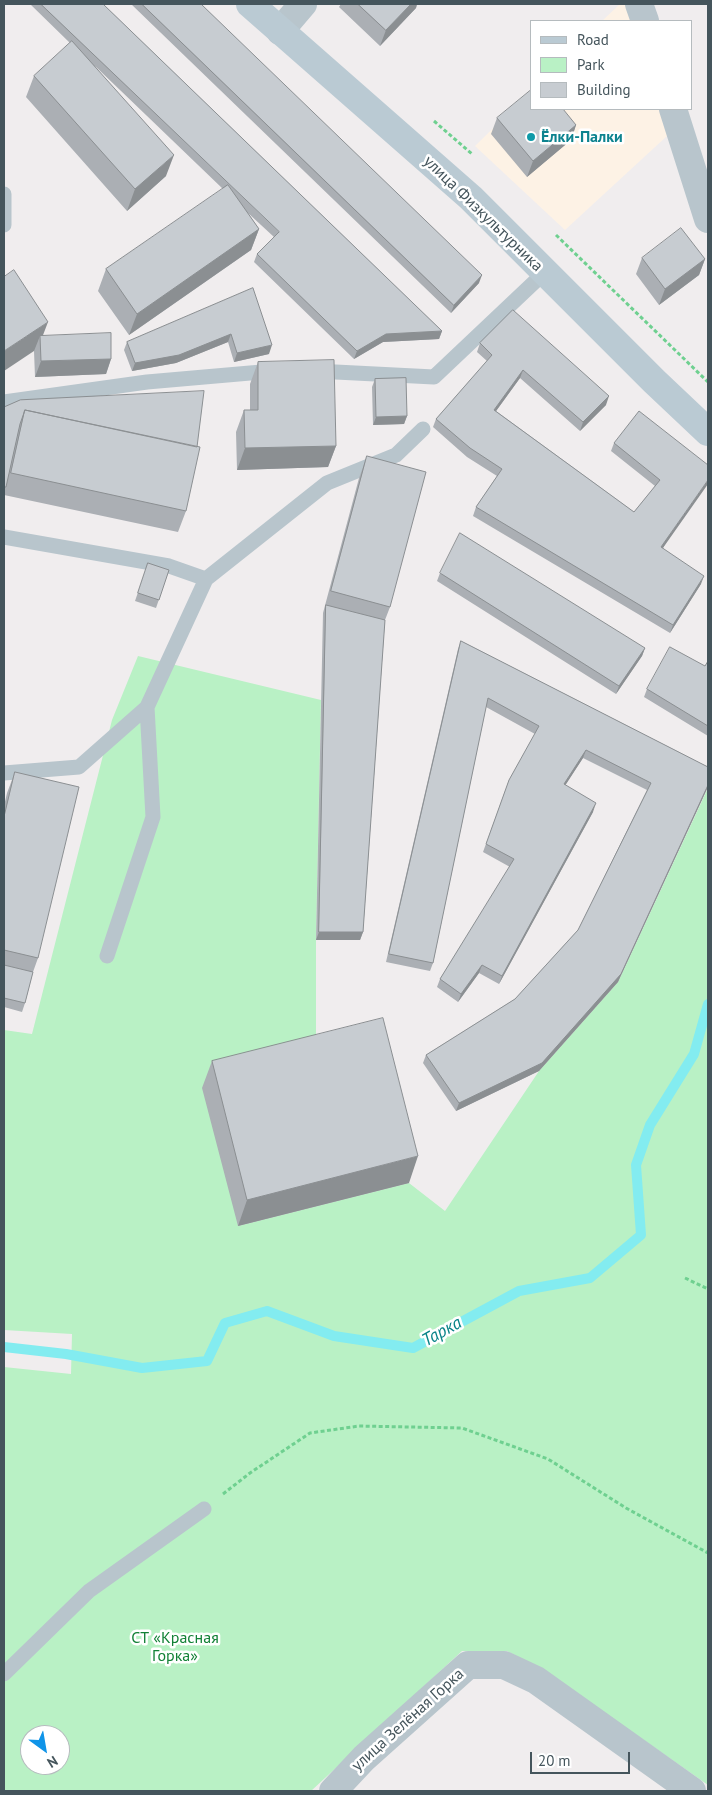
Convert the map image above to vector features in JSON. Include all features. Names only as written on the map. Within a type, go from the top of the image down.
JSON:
[{"type":"street","name":"улица Физкультурника","points":[[250,4],[471,198],[654,382],[708,432]]},
{"type":"street","points":[[280,31],[303,4]]},
{"type":"street","points":[[639,4],[645,20]]},
{"type":"street","points":[[673,110],[708,219]]},
{"type":"street","name":"улица Зелёная Горка","points":[[333,1791],[364,1758],[468,1665],[504,1665],[536,1680],[692,1791]]},
{"type":"lane","points":[[4,194],[4,225]]},
{"type":"lane","points":[[4,402],[146,382],[293,370],[434,377],[544,273]]},
{"type":"lane","points":[[4,773],[79,767],[147,707],[206,579],[327,482],[396,455],[423,429]]},
{"type":"lane","points":[[4,537],[170,566],[206,579]]},
{"type":"lane","points":[[107,956],[153,816],[147,707]]},
{"type":"lane","points":[[4,1674],[90,1591],[204,1509]]},
{"type":"path","points":[[685,1278],[708,1289]]},
{"type":"path","points":[[204,1509],[250,1473],[310,1433],[359,1426],[462,1428],[548,1459],[626,1508],[708,1553]]},
{"type":"shaded area","points":[[620,4],[626,4],[631,20],[603,20]]},
{"type":"shaded area","points":[[530,92],[530,110],[659,110],[667,136],[565,230],[475,146]]},
{"type":"green space","name":"СТ «Красная Горка»","points":[[138,656],[321,700],[316,940],[316,1059],[238,1226],[409,1183],[445,1211],[539,1071],[618,982],[708,788],[708,1785],[545,1671],[507,1651],[462,1651],[311,1791],[4,1791],[4,1367],[71,1374],[72,1334],[4,1330],[4,1030],[32,1034],[112,720]]},
{"type":"building","points":[[41,4],[103,4],[442,331],[386,334],[357,351],[257,254],[279,232]]},
{"type":"building","points":[[142,4],[201,4],[482,275],[454,305]]},
{"type":"building","points":[[358,4],[411,4],[386,30]]},
{"type":"building","points":[[72,41],[174,155],[135,189],[34,76]]},
{"type":"building","name":"Ёлки-Палки","points":[[530,91],[530,110],[564,110],[576,125],[533,161],[497,118]]},
{"type":"building","points":[[228,185],[259,229],[137,314],[106,269]]},
{"type":"building","points":[[681,228],[705,259],[665,289],[642,258]]},
{"type":"building","points":[[14,270],[48,322],[4,351],[4,277]]},
{"type":"building","points":[[253,288],[272,345],[237,353],[231,334],[179,355],[135,363],[127,342]]},
{"type":"building","points":[[513,310],[609,396],[583,422],[523,370],[494,410],[634,512],[660,480],[614,443],[639,411],[708,465],[708,480],[661,547],[704,576],[673,625],[476,507],[502,469],[470,448],[436,419],[492,355],[480,343]]},
{"type":"building","points":[[111,333],[111,359],[41,361],[40,336]]},
{"type":"building","points":[[334,360],[336,446],[245,448],[244,410],[258,410],[258,362]]},
{"type":"building","points":[[406,378],[407,416],[376,417],[375,379]]},
{"type":"building","points":[[204,391],[197,447],[25,410],[20,424],[6,487],[4,487],[4,407],[20,400]]},
{"type":"building","points":[[25,410],[200,447],[186,511],[11,473]]},
{"type":"building","points":[[367,456],[426,472],[390,607],[331,591]]},
{"type":"building","points":[[460,533],[645,648],[619,686],[440,573]]},
{"type":"building","points":[[148,563],[169,570],[159,600],[138,593]]},
{"type":"building","points":[[326,605],[385,620],[363,932],[319,932]]},
{"type":"building","points":[[461,641],[708,767],[708,785],[621,974],[542,1063],[459,1103],[426,1055],[515,999],[578,930],[651,783],[586,750],[564,784],[596,803],[502,976],[482,965],[461,994],[440,979],[514,859],[486,844],[509,780],[539,726],[488,698],[433,963],[389,954]]},
{"type":"building","points":[[670,647],[705,666],[708,661],[708,726],[647,689]]},
{"type":"building","points":[[15,772],[79,787],[38,958],[4,950],[4,817]]},
{"type":"building","points":[[4,965],[33,972],[25,1003],[4,998]]},
{"type":"building","points":[[383,1018],[418,1156],[247,1200],[212,1061]]},
{"type":"waterway","name":"Тарка","points":[[4,1347],[66,1354],[142,1368],[207,1361],[225,1323],[267,1311],[334,1336],[413,1348],[519,1291],[590,1278],[641,1235],[636,1165],[650,1125],[694,1054],[708,1004]]},
{"type":"place","name":"Ёлки-Палки","points":[[531,137]]}]
